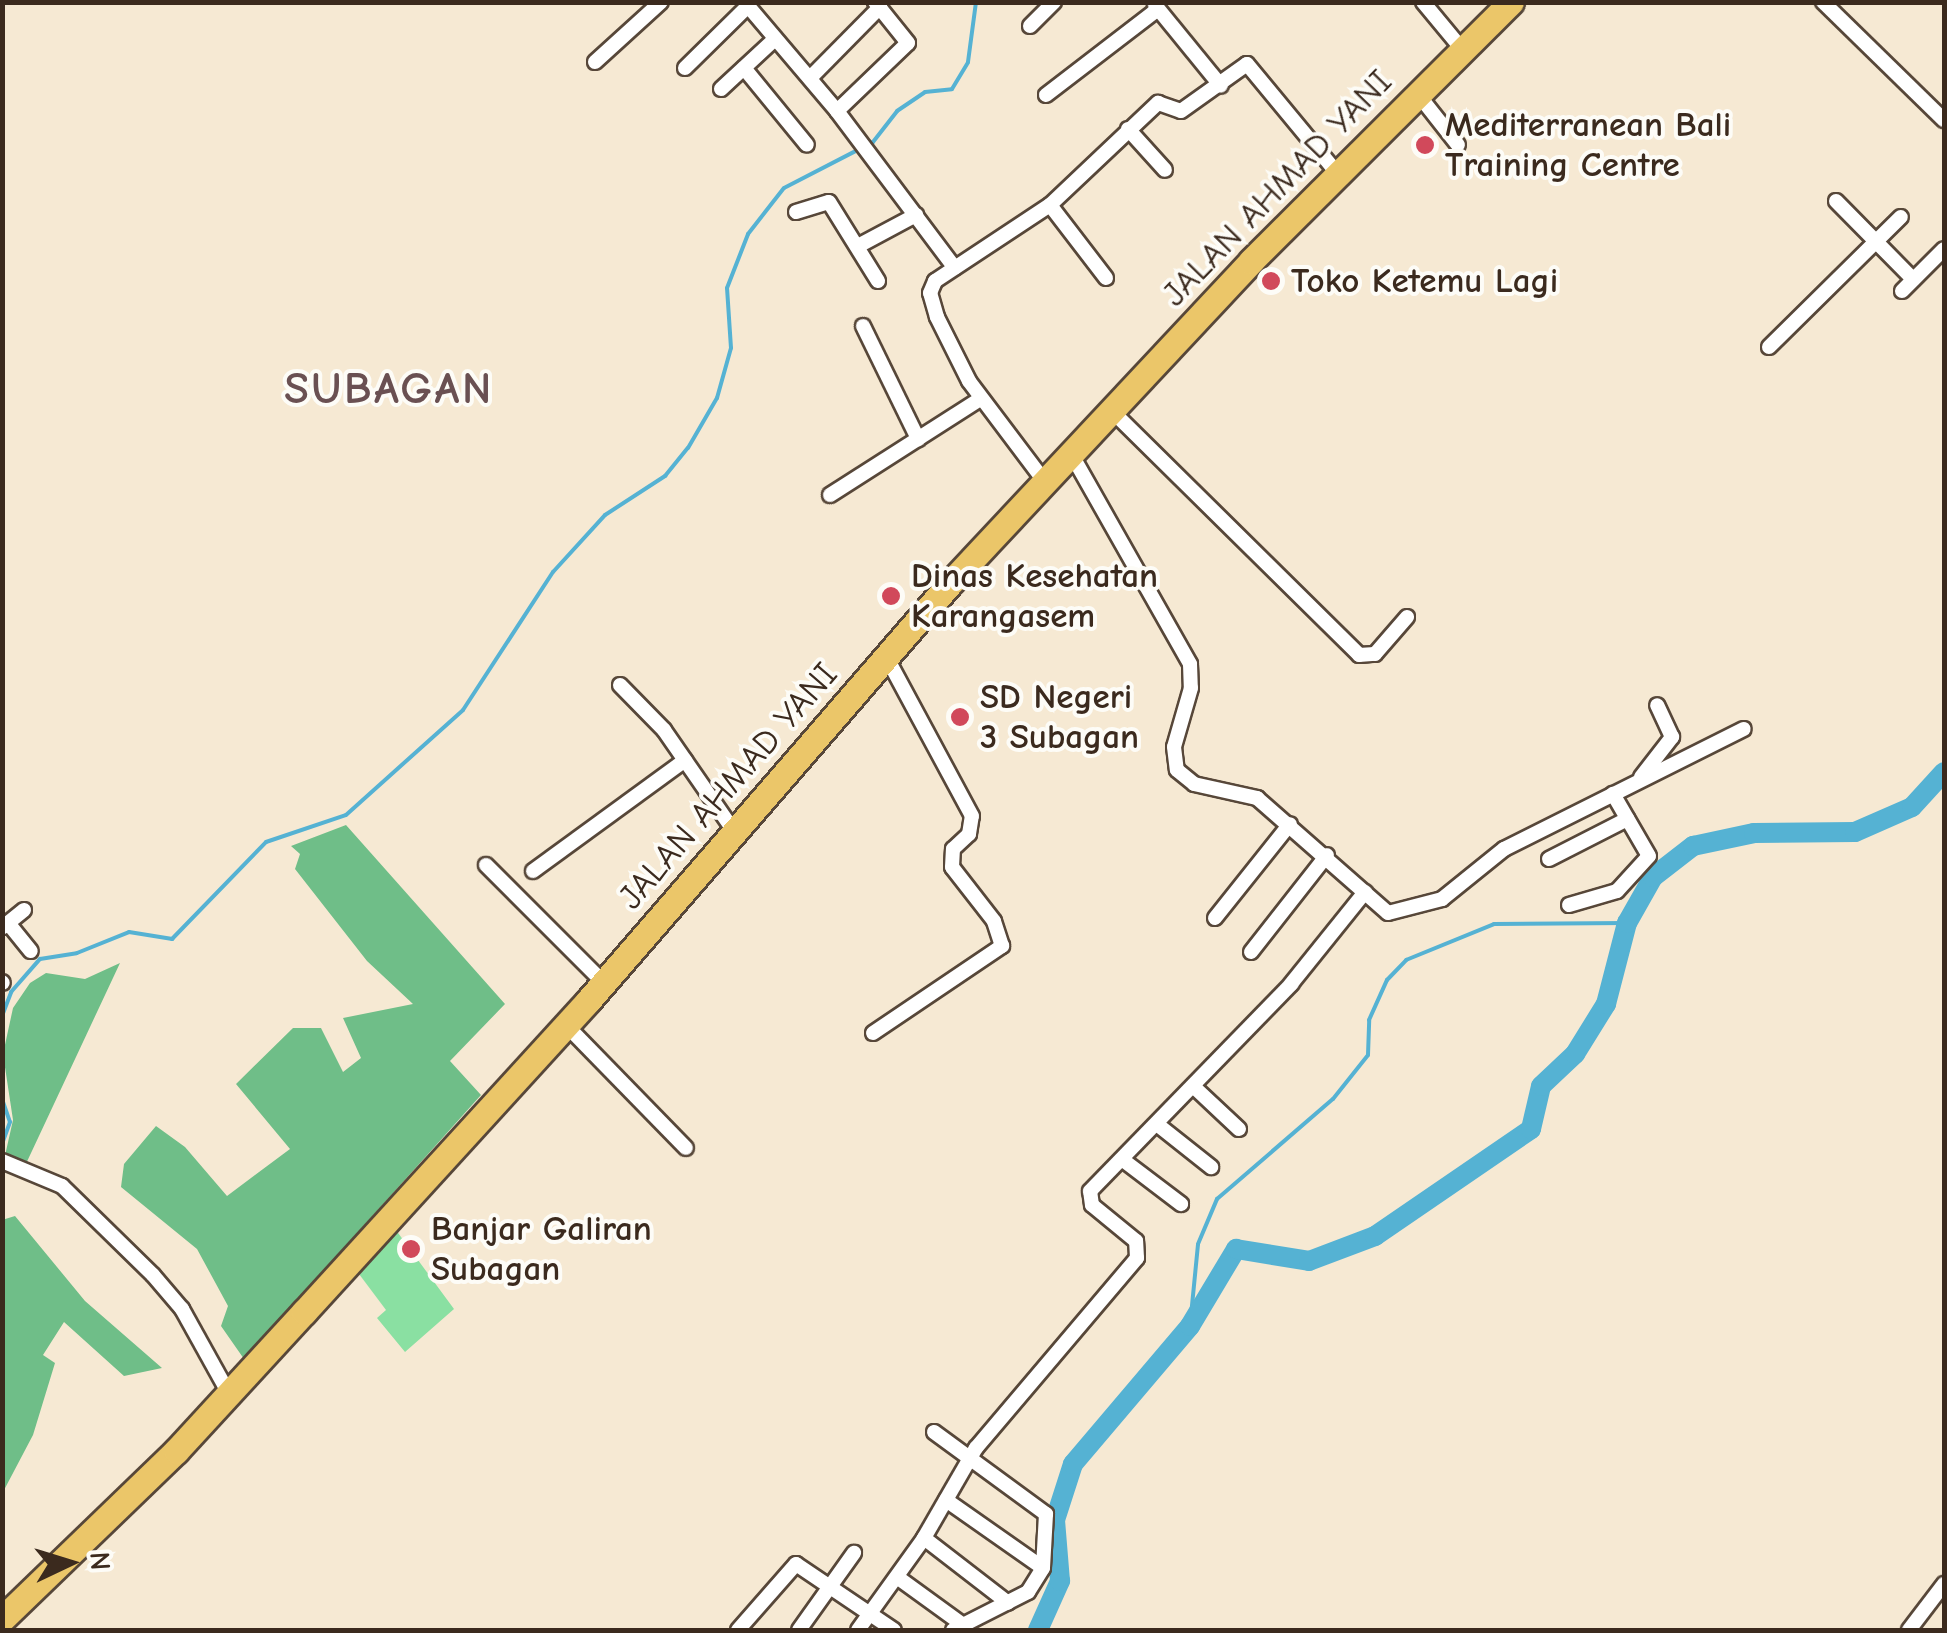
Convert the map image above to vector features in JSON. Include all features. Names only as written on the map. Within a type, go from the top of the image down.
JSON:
[{"type":"highway","name":"JALAN AHMAD YANI","points":[[2,1618],[176,1451],[604,983],[1045,482],[1072,458],[1338,174],[1510,2]]},
{"type":"street","points":[[595,62],[661,2]]},
{"type":"street","points":[[1030,26],[1054,2]]},
{"type":"street","points":[[1823,2],[1944,120]]},
{"type":"street","points":[[1428,4],[1462,48]]},
{"type":"street","points":[[810,78],[877,5],[908,43],[837,110]]},
{"type":"street","points":[[685,68],[748,6],[837,110],[955,268]]},
{"type":"street","points":[[1046,95],[1156,6],[1221,86]]},
{"type":"street","points":[[721,89],[775,39]]},
{"type":"street","points":[[1045,482],[980,398],[930,293],[935,280],[1050,204],[1158,103],[1177,112],[1221,86],[1247,64],[1338,174]]},
{"type":"street","points":[[744,68],[807,146]]},
{"type":"street","points":[[1417,93],[1458,145]]},
{"type":"street","points":[[1128,129],[1165,170]]},
{"type":"street","points":[[796,212],[827,201],[878,282]]},
{"type":"street","points":[[1836,201],[1874,246],[1913,279]]},
{"type":"street","points":[[1050,204],[1106,278]]},
{"type":"street","points":[[858,246],[916,215]]},
{"type":"street","points":[[1769,347],[1901,217]]},
{"type":"street","points":[[1902,291],[1944,250]]},
{"type":"street","points":[[863,326],[918,439]]},
{"type":"street","points":[[830,495],[980,398]]},
{"type":"street","points":[[1114,412],[1359,655],[1375,654],[1407,617]]},
{"type":"street","points":[[1072,458],[1190,664],[1192,688],[1174,747],[1177,770],[1194,784],[1258,798],[1328,855],[1388,913],[1420,909],[1504,849],[1744,729]]},
{"type":"street","points":[[873,1033],[1002,946],[994,921],[952,867],[952,850],[969,834],[972,816],[887,658]]},
{"type":"street","points":[[620,685],[686,760],[734,832]]},
{"type":"street","points":[[1638,782],[1672,737],[1657,705]]},
{"type":"street","points":[[533,870],[686,760]]},
{"type":"street","points":[[1568,905],[1617,891],[1649,856],[1613,794]]},
{"type":"street","points":[[1549,859],[1627,819]]},
{"type":"street","points":[[1214,918],[1290,824]]},
{"type":"street","points":[[1252,952],[1328,855]]},
{"type":"street","points":[[486,865],[604,983]]},
{"type":"street","points":[[858,1630],[924,1538],[969,1460],[1136,1258],[1136,1241],[1088,1199],[1291,984],[1365,892]]},
{"type":"street","points":[[24,910],[5,926],[31,951]]},
{"type":"street","points":[[565,1024],[686,1148]]},
{"type":"street","points":[[1193,1086],[1240,1130]]},
{"type":"street","points":[[1158,1125],[1211,1167]]},
{"type":"street","points":[[1124,1160],[1180,1204]]},
{"type":"street","points":[[2,1161],[20,1165],[62,1186],[153,1275],[182,1309],[228,1392]]},
{"type":"street","points":[[898,1577],[958,1628],[1028,1592],[1043,1568],[1046,1514],[934,1432]]},
{"type":"street","points":[[946,1500],[1043,1568]]},
{"type":"street","points":[[924,1538],[1008,1603]]},
{"type":"street","points":[[799,1630],[854,1553]]},
{"type":"street","points":[[738,1630],[791,1566],[804,1567],[894,1630]]},
{"type":"street","points":[[1909,1630],[1944,1584]]},
{"type":"green space","points":[[346,825],[505,1004],[450,1061],[481,1095],[244,1359],[221,1326],[228,1306],[197,1249],[121,1187],[124,1164],[156,1126],[185,1147],[227,1196],[290,1149],[236,1084],[293,1028],[321,1028],[343,1072],[361,1058],[343,1018],[413,1004],[367,961],[295,869],[300,854],[291,846]]},
{"type":"green space","points":[[120,963],[24,1168],[4,1160],[13,1120],[3,1054],[13,1008],[30,983],[46,973],[85,979]]},
{"type":"green space","points":[[15,1216],[85,1301],[162,1368],[124,1376],[64,1322],[43,1355],[55,1363],[33,1435],[3,1492],[2,1220]]},
{"type":"green space","points":[[390,1222],[454,1309],[405,1352],[377,1318],[386,1310],[350,1262]]},
{"type":"waterway","points":[[2,1016],[11,992],[40,959],[77,953],[129,932],[172,939],[266,842],[346,815],[463,710],[553,572],[605,515],[665,476],[688,448],[717,398],[731,348],[727,288],[748,234],[784,188],[873,142],[897,111],[925,92],[952,89],[968,62],[976,2]]},
{"type":"waterway","points":[[1038,1630],[1060,1581],[1055,1520],[1073,1464],[1190,1326],[1236,1249],[1309,1261],[1375,1236],[1531,1129],[1541,1086],[1575,1054],[1606,1004],[1627,923],[1653,877],[1693,846],[1754,833],[1855,832],[1912,807],[1944,772]]},
{"type":"waterway","points":[[1190,1326],[1198,1244],[1217,1199],[1333,1099],[1368,1055],[1369,1020],[1387,980],[1406,960],[1494,924],[1627,923]]},
{"type":"waterway","points":[[2,1099],[10,1122],[2,1144]]},
{"type":"place","name":"Mediterranean Bali Training Centre","points":[[1425,145]]},
{"type":"place","name":"Toko Ketemu Lagi","points":[[1271,281]]},
{"type":"place","name":"Dinas Kesehatan Karangasem","points":[[891,596]]},
{"type":"place","name":"SD Negeri 3 Subagan","points":[[960,717]]},
{"type":"place","name":"Banjar Galiran Subagan","points":[[411,1249]]},
{"type":"district","name":"SUBAGAN","points":[[389,389]]}]
